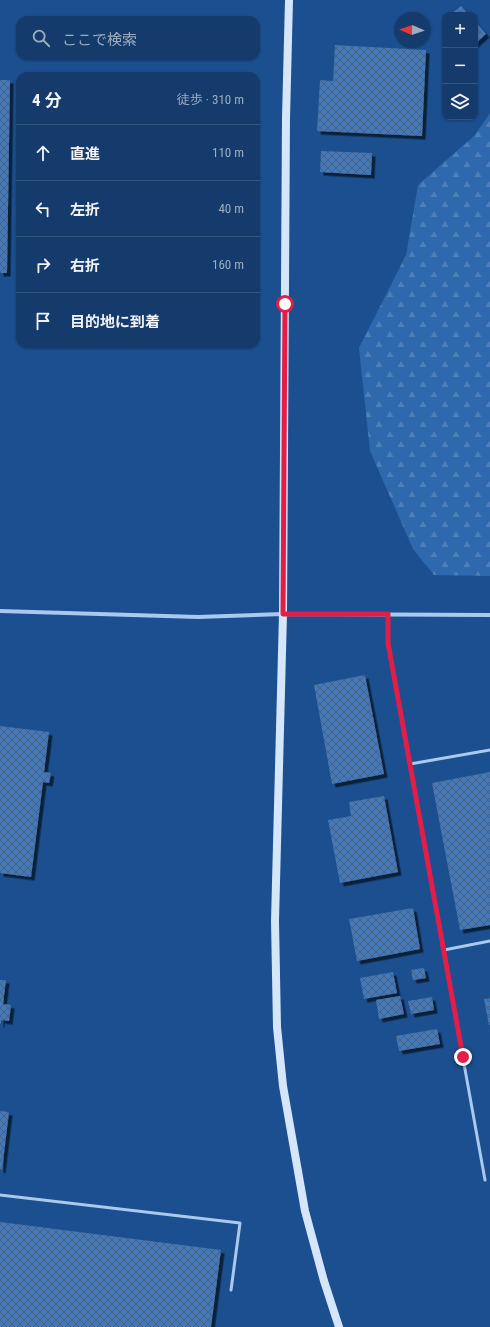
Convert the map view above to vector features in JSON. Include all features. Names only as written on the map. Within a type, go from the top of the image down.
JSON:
[{"type":"street","points":[[289,0],[286,126],[283,614],[276,921],[277,1027],[283,1086],[305,1211],[324,1281],[339,1327]]},
{"type":"street","points":[[0,611],[198,617],[283,614],[490,615]]},
{"type":"lane","points":[[388,614],[388,643],[485,1180]]},
{"type":"lane","points":[[410,764],[490,750]]},
{"type":"lane","points":[[444,950],[490,941]]},
{"type":"lane","points":[[0,1195],[240,1223],[230,1290]]},
{"type":"green space","points":[[490,113],[490,576],[434,575],[413,549],[370,451],[359,348],[406,255],[418,185],[475,135]]},
{"type":"building","points":[[461,6],[466,12],[454,12]]},
{"type":"building","points":[[478,25],[486,34],[478,41]]},
{"type":"building","points":[[335,45],[426,50],[422,136],[317,131],[320,80],[333,81]]},
{"type":"building","points":[[0,80],[10,80],[7,273],[0,273]]},
{"type":"building","points":[[321,151],[372,153],[371,175],[320,172]]},
{"type":"building","points":[[365,675],[384,774],[332,784],[314,685]]},
{"type":"building","points":[[0,726],[49,732],[44,772],[51,773],[49,783],[43,782],[31,877],[0,873]]},
{"type":"building","points":[[490,772],[490,925],[460,930],[432,783]]},
{"type":"building","points":[[384,796],[398,872],[340,883],[328,820],[351,816],[349,802]]},
{"type":"building","points":[[413,908],[420,949],[357,961],[349,919]]},
{"type":"building","points":[[424,968],[426,978],[413,980],[411,970]]},
{"type":"building","points":[[393,972],[397,993],[364,999],[360,978]]},
{"type":"building","points":[[0,980],[6,980],[3,1004],[11,1005],[9,1021],[1,1020],[1,1024],[0,1024]]},
{"type":"building","points":[[400,996],[404,1014],[379,1019],[376,1000]]},
{"type":"building","points":[[432,997],[434,1010],[411,1014],[408,1001]]},
{"type":"building","points":[[490,998],[490,1025],[489,1025],[484,999]]},
{"type":"building","points":[[437,1029],[440,1044],[399,1051],[396,1036]]},
{"type":"building","points":[[0,1111],[9,1112],[2,1170],[0,1169]]},
{"type":"building","points":[[0,1222],[221,1250],[211,1327],[0,1327]]},
{"type":"route","points":[[285,304],[283,614],[388,614],[388,643],[463,1057]]}]
